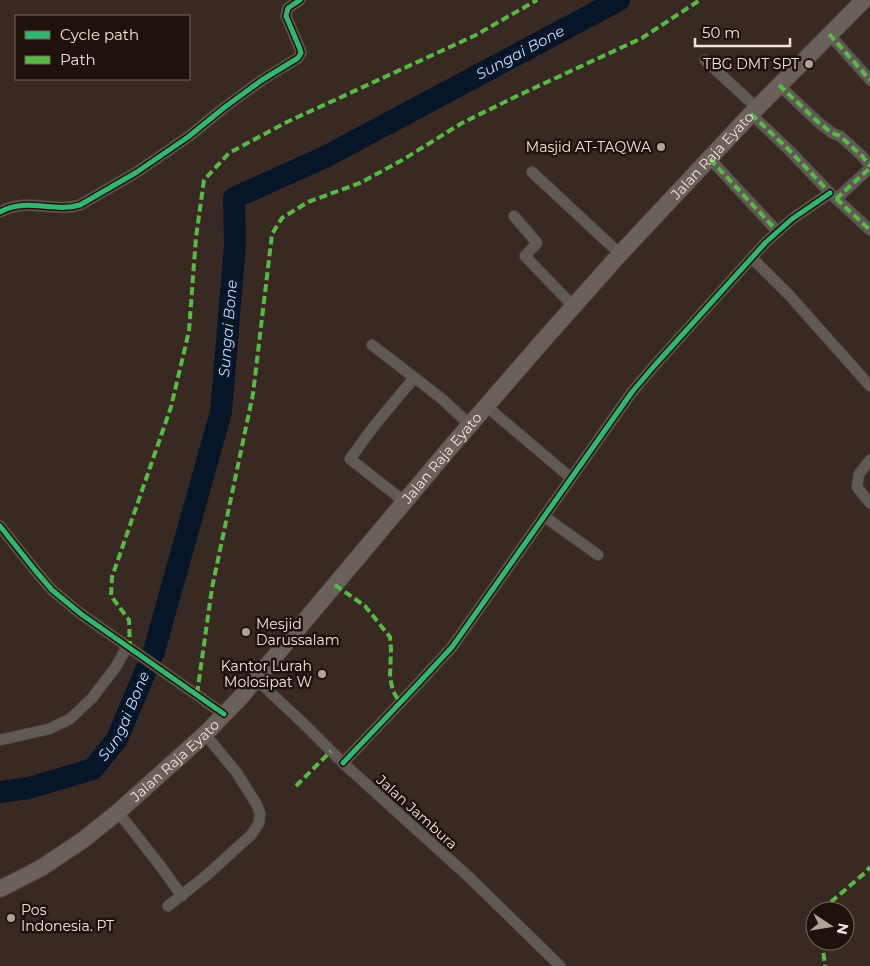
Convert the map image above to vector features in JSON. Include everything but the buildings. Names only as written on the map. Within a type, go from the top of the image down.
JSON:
[{"type":"main road","name":"Jalan Raja Eyato","points":[[0,889],[41,868],[83,840],[118,812],[206,734],[256,679],[486,406],[573,306],[754,111],[864,0]]},
{"type":"street","points":[[0,212],[13,206],[72,207],[84,203],[137,172],[188,138],[225,107],[262,80],[298,58],[301,53],[300,49],[286,16],[288,8],[300,0]]},
{"type":"street","points":[[829,34],[870,80]]},
{"type":"street","points":[[705,60],[833,196],[870,230]]},
{"type":"street","points":[[343,763],[452,647],[632,392],[661,358],[777,231],[792,218],[833,196],[870,167],[862,156],[840,136],[832,133],[818,122],[779,85]]},
{"type":"street","points":[[710,158],[777,231]]},
{"type":"street","points":[[532,172],[620,254]]},
{"type":"street","points":[[514,216],[537,243],[525,256],[573,306]]},
{"type":"street","points":[[752,258],[790,296],[870,386]]},
{"type":"street","points":[[372,345],[441,398],[470,425]]},
{"type":"street","points":[[405,502],[350,459],[374,426],[414,378]]},
{"type":"street","points":[[486,406],[571,478]]},
{"type":"street","points":[[870,460],[859,474],[856,487],[870,502]]},
{"type":"street","points":[[544,517],[598,555]]},
{"type":"street","points":[[0,526],[52,590],[80,614],[224,714]]},
{"type":"street","points":[[0,740],[50,729],[70,719],[92,698],[129,648]]},
{"type":"street","name":"Jalan Jambura","points":[[256,679],[306,725],[343,763],[470,878],[560,966]]},
{"type":"street","points":[[168,906],[207,875],[251,835],[259,823],[258,804],[237,772],[206,734]]},
{"type":"street","points":[[118,812],[182,896]]},
{"type":"waterway","name":"Sungai Bone","points":[[0,792],[29,788],[93,769],[117,739],[154,651],[221,412],[235,245],[234,198],[325,157],[619,0]]},
{"type":"marked path","points":[[130,649],[129,620],[111,596],[112,577],[171,407],[189,331],[196,237],[204,180],[229,153],[287,122],[476,35],[537,0]]},
{"type":"marked path","points":[[197,694],[212,588],[253,394],[272,234],[282,218],[308,202],[360,183],[404,159],[462,123],[642,38],[700,0]]},
{"type":"marked path","points":[[829,34],[870,80]]},
{"type":"marked path","points":[[779,85],[818,122],[832,133],[840,136],[870,166]]},
{"type":"marked path","points":[[751,114],[870,230]]},
{"type":"marked path","points":[[710,159],[777,231]]},
{"type":"marked path","points":[[836,199],[870,168]]},
{"type":"marked path","points":[[335,585],[365,606],[390,637],[390,677],[393,691],[400,703]]},
{"type":"marked path","points":[[296,786],[331,751]]},
{"type":"marked path","points":[[832,901],[870,867]]},
{"type":"marked path","points":[[823,951],[825,966]]},
{"type":"cycle path","points":[[0,212],[10,208],[30,205],[60,207],[80,205],[137,172],[188,137],[262,80],[298,58],[301,53],[300,49],[286,16],[288,8],[300,0]]},
{"type":"cycle path","points":[[343,763],[452,647],[632,392],[655,365],[766,242],[792,219],[830,193]]},
{"type":"cycle path","points":[[0,526],[52,590],[81,614],[224,714]]},
{"type":"place","name":"TBG DMT SPT","points":[[809,64]]},
{"type":"place","name":"Masjid AT-TAQWA","points":[[661,147]]},
{"type":"place","name":"Mesjid Darussalam","points":[[246,632]]},
{"type":"place","name":"Kantor Lurah Molosipat W","points":[[322,674]]},
{"type":"place","name":"Pos Indonesia. PT","points":[[11,918]]}]
